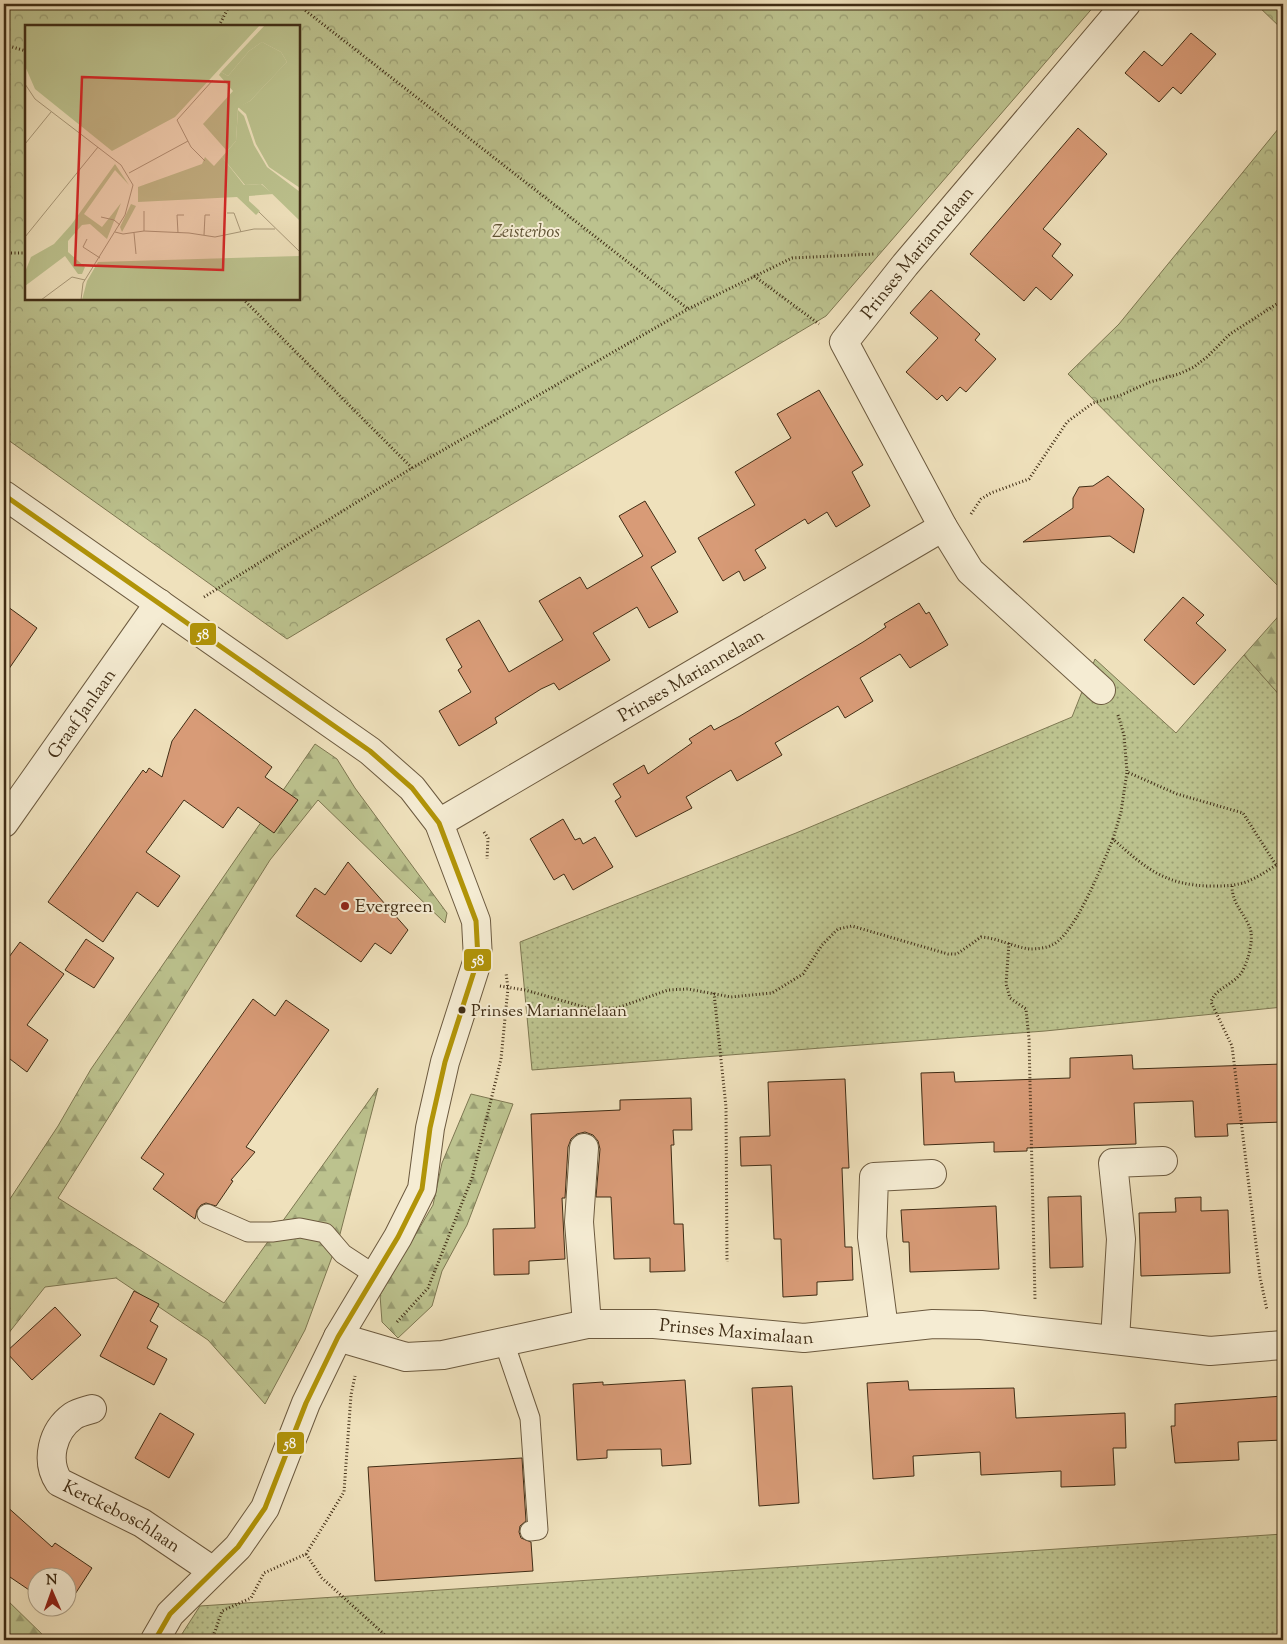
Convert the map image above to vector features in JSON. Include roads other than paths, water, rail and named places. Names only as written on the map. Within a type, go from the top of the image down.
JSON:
[{"type":"street","name":"Prinses Mariannelaan","points":[[439,823],[944,527],[844,342],[905,266],[1126,4]]},
{"type":"street","points":[[4,495],[370,751],[412,788],[439,823],[476,921],[478,959],[445,1062],[430,1128],[422,1189],[375,1275],[338,1337],[306,1403],[265,1508],[238,1547],[170,1614],[155,1640]]},
{"type":"street","points":[[944,527],[970,571],[1101,690]]},
{"type":"street","name":"Graaf Janlaan","points":[[4,823],[158,603]]},
{"type":"street","points":[[584,1148],[579,1222],[587,1324]]},
{"type":"street","points":[[1115,1340],[1121,1239],[1113,1163],[1163,1161]]},
{"type":"street","points":[[884,1330],[872,1237],[874,1177],[932,1174]]},
{"type":"street","name":"Prinses Maximalaan","points":[[338,1337],[406,1357],[443,1355],[587,1324],[654,1324],[804,1338],[933,1324],[981,1324],[1210,1351],[1283,1344]]},
{"type":"street","name":"Kerckeboschlaan","points":[[92,1409],[76,1414],[66,1422],[56,1439],[51,1454],[52,1472],[59,1482],[142,1523],[213,1571]]},
{"type":"lane","points":[[207,1214],[248,1232],[272,1232],[300,1228],[325,1233],[343,1254],[375,1275]]},
{"type":"lane","points":[[504,1342],[530,1418],[538,1530],[530,1531]]},
{"type":"place","name":"Evergreen","points":[[345,906]]},
{"type":"place","name":"Prinses Mariannelaan","points":[[462,1010]]},
{"type":"park label","name":"Zeisterbos","points":[[526,231]]}]
